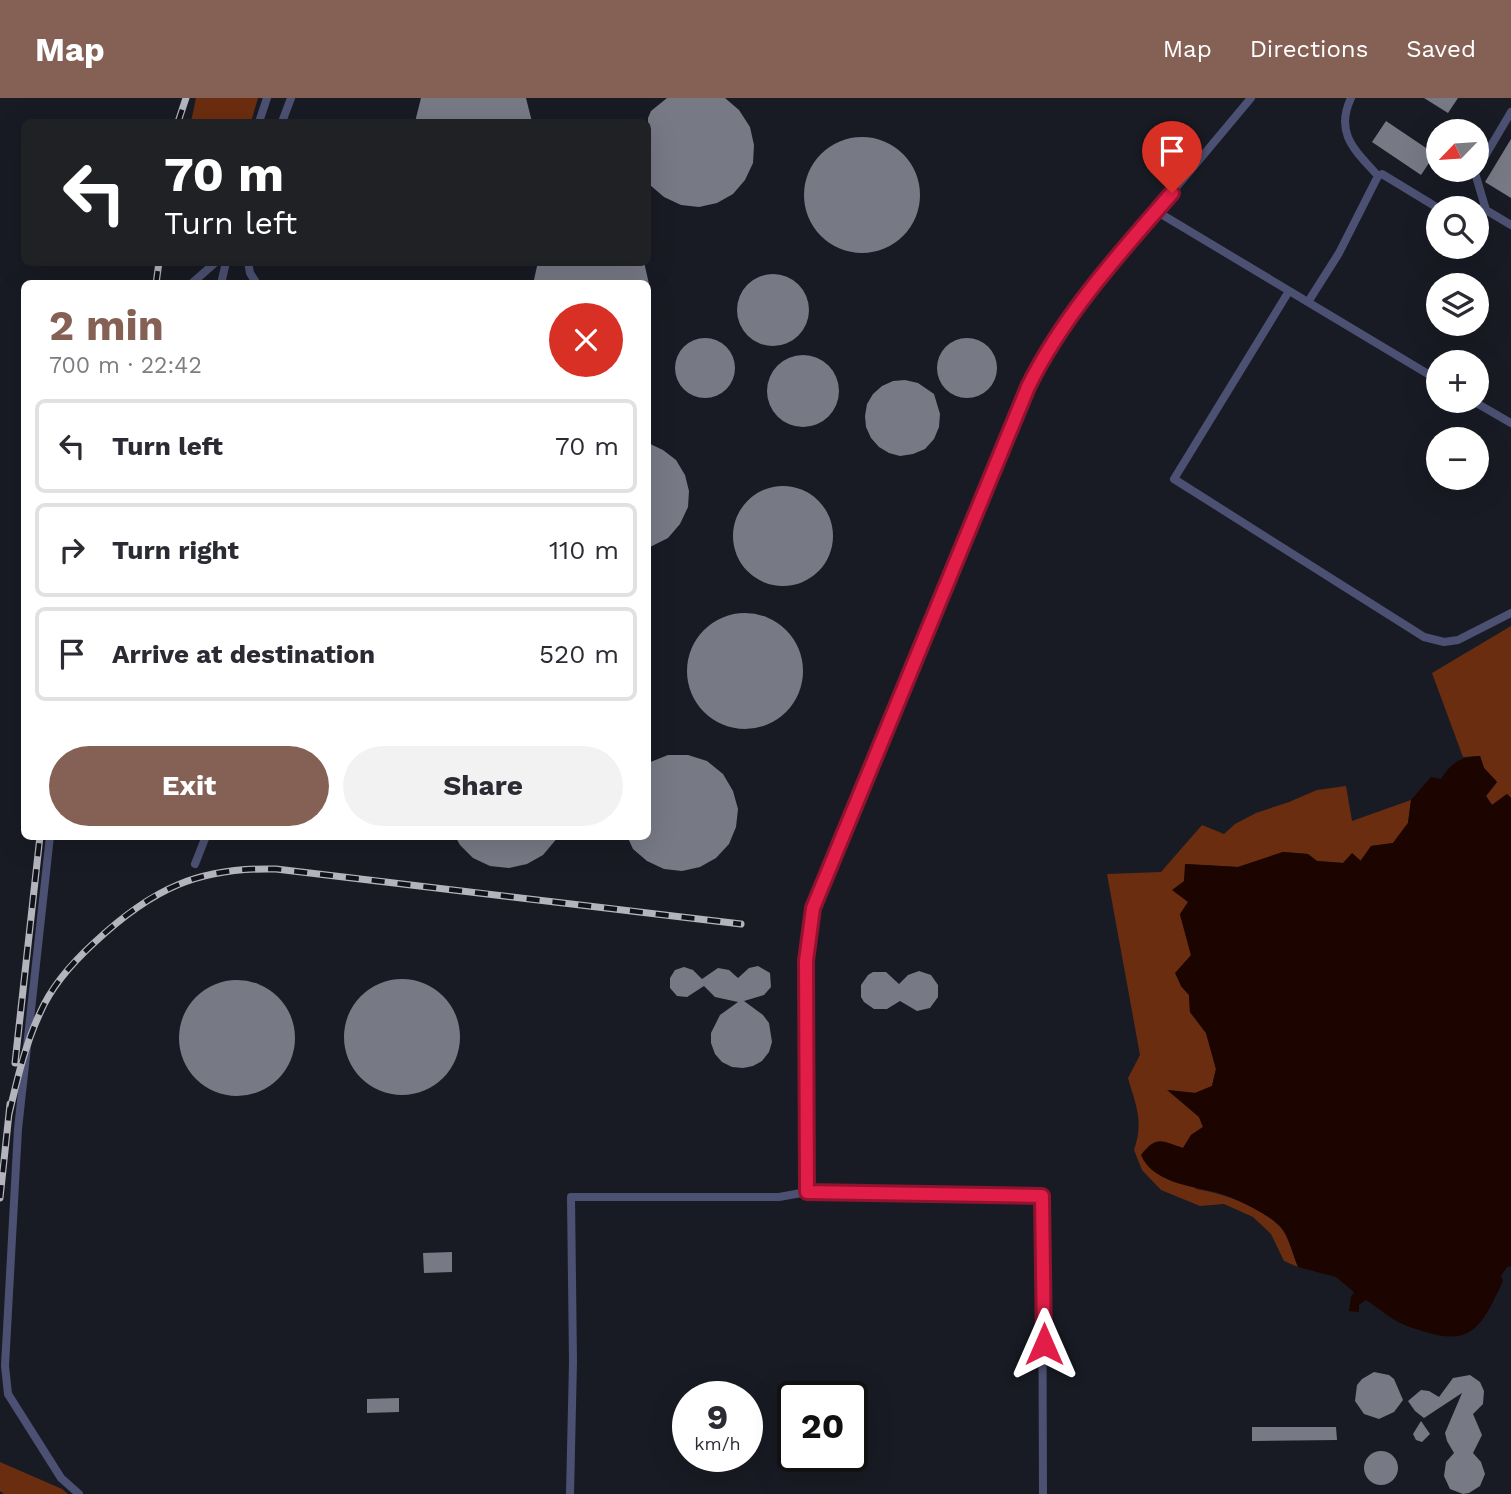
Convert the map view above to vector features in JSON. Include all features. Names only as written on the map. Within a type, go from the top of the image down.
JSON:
[{"type":"lane","points":[[260,119],[267,98]]},
{"type":"lane","points":[[283,119],[290,98]]},
{"type":"lane","points":[[807,1192],[806,961],[813,908],[975,512],[1041,360],[1067,318],[1251,98]]},
{"type":"lane","points":[[1351,98],[1345,110],[1344,127],[1349,143],[1378,176]]},
{"type":"lane","points":[[1511,111],[1475,173],[1486,210],[1511,225]]},
{"type":"lane","points":[[1378,176],[1382,174],[1426,201]]},
{"type":"lane","points":[[1308,302],[1339,253],[1378,176]]},
{"type":"lane","points":[[1156,211],[1426,373]]},
{"type":"lane","points":[[196,280],[211,266]]},
{"type":"lane","points":[[1289,291],[1174,479],[1424,636],[1444,642],[1458,640],[1511,613]]},
{"type":"lane","points":[[1489,410],[1511,423]]},
{"type":"lane","points":[[50,840],[18,1129],[5,1366],[8,1394],[61,1478],[79,1494]]},
{"type":"lane","points":[[195,864],[204,840]]},
{"type":"lane","points":[[570,1494],[573,1362],[571,1197],[779,1198],[807,1192],[1042,1196],[1043,1494]]},
{"type":"shaded area","points":[[196,98],[258,98],[252,119],[192,119]]},
{"type":"shaded area","points":[[1511,626],[1511,798],[1507,794],[1492,805],[1486,796],[1497,782],[1484,768],[1480,756],[1463,757],[1432,673]]},
{"type":"shaded area","points":[[1480,756],[1484,768],[1497,782],[1486,796],[1492,805],[1507,794],[1511,798],[1511,1266],[1507,1267],[1501,1276],[1503,1281],[1497,1294],[1477,1326],[1458,1336],[1445,1336],[1401,1324],[1366,1300],[1359,1305],[1359,1312],[1349,1311],[1354,1292],[1336,1277],[1298,1267],[1286,1236],[1276,1222],[1231,1197],[1163,1177],[1146,1164],[1141,1155],[1151,1144],[1160,1141],[1183,1148],[1191,1135],[1203,1127],[1199,1117],[1167,1090],[1195,1093],[1212,1086],[1216,1069],[1206,1033],[1190,1012],[1189,995],[1175,973],[1191,955],[1180,914],[1188,902],[1172,890],[1184,881],[1185,864],[1238,867],[1283,852],[1308,854],[1317,861],[1343,863],[1352,853],[1361,861],[1371,846],[1393,843],[1408,823],[1411,800],[1431,777],[1441,779],[1457,762]]},
{"type":"shaded area","points":[[1346,786],[1352,821],[1411,800],[1408,823],[1393,843],[1371,846],[1360,861],[1353,854],[1343,863],[1317,861],[1308,854],[1283,852],[1238,867],[1186,864],[1184,881],[1188,902],[1180,915],[1191,955],[1181,986],[1189,995],[1190,1012],[1206,1033],[1216,1069],[1212,1086],[1195,1093],[1169,1090],[1199,1117],[1203,1127],[1191,1135],[1183,1148],[1170,1144],[1196,1189],[1241,1202],[1263,1213],[1280,1227],[1298,1267],[1284,1261],[1271,1234],[1253,1217],[1224,1204],[1200,1206],[1161,1190],[1142,1170],[1134,1150],[1139,1122],[1128,1078],[1140,1055],[1107,874],[1161,872],[1202,825],[1224,834],[1235,824],[1256,813],[1317,790]]},
{"type":"shaded area","points":[[0,1462],[68,1494],[4,1494],[0,1491]]},
{"type":"building","points":[[421,98],[526,98],[531,119],[416,119]]},
{"type":"building","points":[[667,98],[725,98],[739,110],[750,127],[754,145],[753,163],[745,180],[733,194],[717,203],[699,207],[681,205],[664,197],[651,186],[651,119],[648,118],[651,111]]},
{"type":"building","points":[[1424,98],[1458,98],[1448,113]]},
{"type":"building","points":[[1386,121],[1426,148],[1426,168],[1421,175],[1372,142]]},
{"type":"building","points":[[862,137],[884,142],[903,154],[915,173],[920,195],[915,217],[903,236],[884,248],[862,253],[840,248],[821,236],[809,217],[804,195],[809,173],[821,154],[840,142]]},
{"type":"building","points":[[1511,139],[1511,198],[1485,182],[1489,182],[1489,175]]},
{"type":"building","points":[[537,266],[645,266],[648,280],[534,280]]},
{"type":"building","points":[[773,274],[793,280],[803,290],[809,310],[803,330],[793,340],[773,346],[753,340],[743,330],[737,310],[743,290],[753,280]]},
{"type":"building","points":[[699,338],[711,338],[730,351],[735,368],[733,380],[722,393],[711,398],[699,398],[680,385],[675,374],[675,362],[688,343]]},
{"type":"building","points":[[967,338],[988,347],[997,368],[988,389],[967,398],[946,389],[937,368],[946,347]]},
{"type":"building","points":[[803,355],[823,361],[833,371],[839,391],[833,411],[823,421],[803,427],[783,421],[773,411],[767,391],[773,371],[783,361]]},
{"type":"building","points":[[893,381],[918,383],[934,394],[940,414],[934,439],[925,449],[900,456],[879,447],[871,438],[865,416],[867,404],[873,394]]},
{"type":"building","points":[[651,444],[676,460],[685,475],[689,491],[688,507],[680,524],[668,538],[651,546]]},
{"type":"building","points":[[783,486],[811,494],[825,508],[833,536],[825,564],[811,578],[783,586],[755,578],[741,564],[733,536],[741,508],[755,494]]},
{"type":"building","points":[[745,613],[767,618],[786,630],[798,649],[803,671],[798,693],[786,712],[767,724],[745,729],[723,724],[704,712],[692,693],[687,671],[692,649],[704,630],[723,618]]},
{"type":"building","points":[[668,755],[688,755],[707,761],[723,774],[733,791],[738,809],[736,827],[729,844],[716,858],[700,867],[682,871],[664,869],[647,861],[633,849],[629,840],[651,840],[651,762]]},
{"type":"building","points":[[457,840],[556,840],[543,855],[527,864],[509,868],[490,866],[473,858]]},
{"type":"building","points":[[758,966],[770,973],[771,987],[764,995],[744,1001],[769,1023],[772,1042],[762,1061],[743,1068],[732,1067],[722,1062],[715,1054],[711,1033],[720,1015],[738,1002],[715,997],[704,986],[687,997],[677,996],[670,988],[670,978],[675,970],[684,967],[693,970],[702,979],[718,968],[729,970],[738,978],[749,968]]},
{"type":"building","points":[[919,971],[931,975],[938,985],[938,997],[930,1008],[917,1011],[900,1001],[887,1009],[874,1009],[861,997],[861,985],[873,972],[886,972],[899,984],[908,975]]},
{"type":"building","points":[[402,979],[424,984],[443,996],[455,1015],[460,1037],[455,1059],[443,1078],[424,1090],[402,1095],[380,1090],[361,1078],[349,1059],[344,1037],[349,1015],[361,996],[380,984]]},
{"type":"building","points":[[237,980],[259,985],[278,997],[290,1016],[295,1038],[290,1060],[278,1079],[259,1091],[237,1096],[215,1091],[196,1079],[184,1060],[179,1038],[184,1016],[196,997],[215,985]]},
{"type":"building","points":[[452,1252],[452,1272],[424,1273],[423,1253]]},
{"type":"building","points":[[1374,1372],[1389,1375],[1394,1379],[1403,1400],[1394,1412],[1379,1419],[1364,1414],[1355,1401],[1357,1385]]},
{"type":"building","points":[[1470,1375],[1480,1382],[1484,1391],[1483,1404],[1473,1414],[1482,1435],[1473,1453],[1481,1462],[1485,1474],[1480,1486],[1463,1494],[1450,1489],[1444,1476],[1446,1462],[1454,1453],[1445,1433],[1462,1393],[1424,1418],[1408,1401],[1421,1390],[1439,1397],[1453,1378]]},
{"type":"building","points":[[399,1398],[399,1412],[367,1413],[367,1399]]},
{"type":"building","points":[[1421,1421],[1430,1434],[1422,1442],[1416,1440],[1413,1434]]},
{"type":"building","points":[[1252,1427],[1336,1427],[1337,1440],[1252,1441]]},
{"type":"building","points":[[1381,1451],[1393,1456],[1398,1468],[1393,1480],[1381,1485],[1369,1480],[1364,1468],[1369,1456]]},
{"type":"railway","points":[[179,119],[186,98]]},
{"type":"railway","points":[[157,280],[158,266]]},
{"type":"railway","points":[[15,1063],[40,840]]},
{"type":"railway","points":[[9,1114],[35,1025],[45,1003],[64,974],[95,942],[136,908],[157,895],[199,877],[248,869],[276,869],[741,924]]},
{"type":"railway","points":[[0,1198],[10,1104]]},
{"type":"route","points":[[1044,1344],[1042,1196],[807,1192],[806,961],[813,908],[1028,387],[1067,318],[1172,193]]}]
